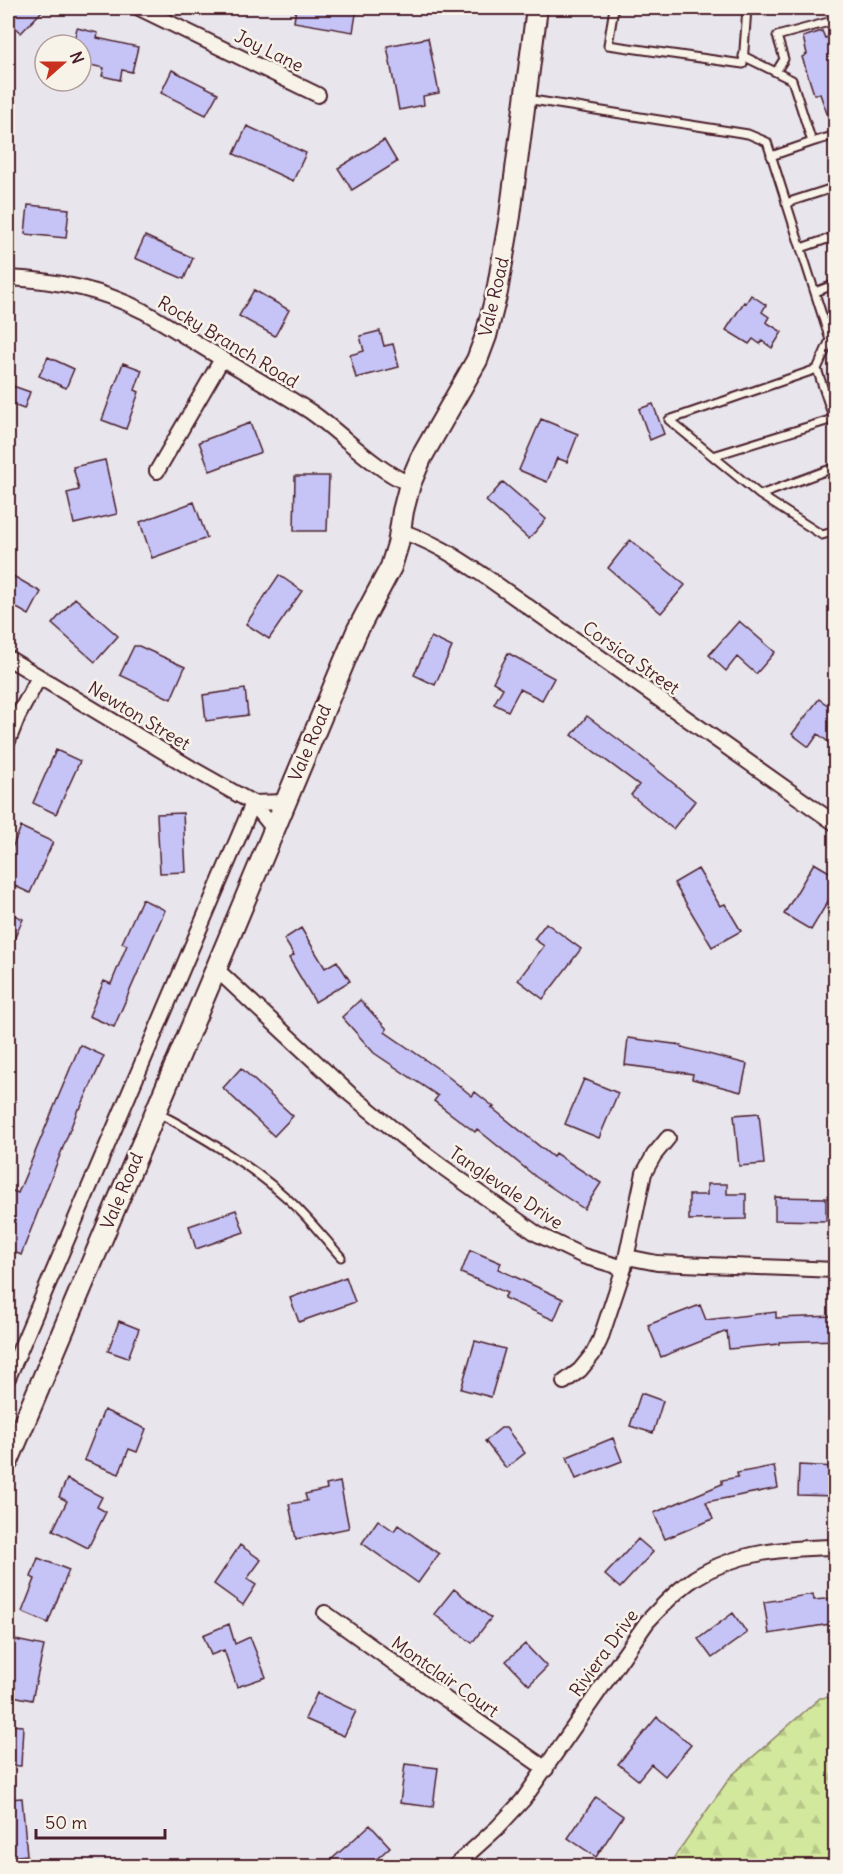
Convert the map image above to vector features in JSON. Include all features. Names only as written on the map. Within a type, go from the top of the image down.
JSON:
[{"type":"main road","name":"Vale Road","points":[[8,1461],[357,630],[391,567],[410,484],[421,458],[477,360],[486,336],[503,259],[537,8]]},
{"type":"street","name":"Joy Lane","points":[[139,8],[318,95]]},
{"type":"street","name":"Rocky Branch Road","points":[[8,278],[42,280],[76,286],[111,297],[142,311],[311,412],[381,468],[410,484]]},
{"type":"street","points":[[158,471],[222,359]]},
{"type":"street","name":"Corsica Street","points":[[400,531],[446,549],[836,824]]},
{"type":"street","name":"Newton Street","points":[[8,658],[253,803],[274,829]]},
{"type":"street","points":[[8,741],[18,716],[39,677]]},
{"type":"street","points":[[8,1378],[253,803],[285,802]]},
{"type":"street","name":"Tanglevale Drive","points":[[216,969],[350,1094],[444,1168],[537,1234],[583,1256],[625,1262],[836,1270]]},
{"type":"street","points":[[564,1382],[580,1370],[593,1354],[600,1340],[625,1262],[644,1173],[654,1155],[669,1138]]},
{"type":"street","name":"Riviera Drive","points":[[455,1866],[497,1828],[523,1800],[647,1622],[670,1598],[694,1579],[718,1566],[742,1557],[770,1551],[836,1547]]},
{"type":"street","name":"Montclair Court","points":[[325,1613],[546,1769]]},
{"type":"lane","points":[[614,8],[609,45],[742,64],[747,8],[745,8]]},
{"type":"lane","points":[[777,72],[784,59],[777,36],[836,20]]},
{"type":"lane","points":[[743,56],[792,80],[812,142]]},
{"type":"lane","points":[[526,99],[748,134],[767,142],[815,292],[833,339],[817,369],[669,420],[760,495],[822,535],[836,531]]},
{"type":"lane","points":[[771,156],[836,135]]},
{"type":"lane","points":[[786,203],[836,187]]},
{"type":"lane","points":[[801,248],[836,236]]},
{"type":"lane","points":[[815,292],[836,284]]},
{"type":"lane","points":[[713,456],[834,422],[817,369]]},
{"type":"lane","points":[[760,495],[836,467]]},
{"type":"lane","points":[[156,1111],[244,1165],[274,1187],[289,1200],[341,1257]]},
{"type":"green space","points":[[835,1697],[835,1866],[668,1866],[731,1776],[820,1698]]},
{"type":"building","points":[[8,8],[45,8],[21,33],[8,20]]},
{"type":"building","points":[[296,8],[357,8],[353,32],[294,22]]},
{"type":"building","points":[[77,28],[98,33],[97,38],[138,47],[132,72],[122,70],[120,80],[102,76],[104,68],[93,66],[93,33],[76,33]]},
{"type":"building","points":[[822,31],[825,38],[836,35],[836,129],[833,130],[820,94],[814,94],[802,57],[807,54],[803,37]]},
{"type":"building","points":[[428,38],[439,93],[423,96],[424,105],[399,110],[387,46]]},
{"type":"building","points":[[172,70],[218,93],[206,115],[161,93]]},
{"type":"building","points":[[247,126],[306,153],[293,181],[234,154]]},
{"type":"building","points":[[384,140],[397,162],[352,190],[338,168]]},
{"type":"building","points":[[28,205],[69,209],[66,238],[25,234]]},
{"type":"building","points":[[145,236],[193,258],[184,279],[135,258]]},
{"type":"building","points":[[254,290],[289,310],[275,336],[239,316]]},
{"type":"building","points":[[751,295],[766,305],[762,312],[769,317],[766,322],[782,332],[772,348],[762,341],[760,344],[753,339],[749,344],[726,330]]},
{"type":"building","points":[[380,331],[384,346],[393,344],[399,367],[356,378],[350,355],[364,351],[360,336]]},
{"type":"building","points":[[48,357],[74,369],[66,388],[39,376]]},
{"type":"building","points":[[123,363],[142,370],[135,390],[139,392],[126,429],[102,420]]},
{"type":"building","points":[[13,386],[30,392],[24,409],[8,403]]},
{"type":"building","points":[[653,404],[664,434],[650,440],[639,409]]},
{"type":"building","points":[[541,419],[578,434],[567,462],[557,458],[547,482],[519,470]]},
{"type":"building","points":[[250,423],[261,452],[210,471],[199,442]]},
{"type":"building","points":[[105,460],[117,514],[74,524],[67,493],[79,490],[73,467]]},
{"type":"building","points":[[295,476],[329,476],[327,531],[294,531]]},
{"type":"building","points":[[503,482],[546,519],[529,539],[486,501]]},
{"type":"building","points":[[194,502],[207,538],[152,558],[140,522]]},
{"type":"building","points":[[630,540],[685,585],[661,613],[608,568]]},
{"type":"building","points":[[8,573],[41,592],[29,615],[8,603]]},
{"type":"building","points":[[279,575],[302,591],[269,639],[246,624]]},
{"type":"building","points":[[75,598],[118,636],[95,662],[52,624]]},
{"type":"building","points":[[739,621],[775,652],[756,674],[737,657],[726,671],[709,655]]},
{"type":"building","points":[[431,637],[452,647],[435,685],[414,675]]},
{"type":"building","points":[[134,646],[139,646],[185,667],[171,699],[120,675]]},
{"type":"building","points":[[508,653],[554,678],[542,700],[520,689],[508,711],[494,704],[503,688],[493,682]]},
{"type":"building","points":[[245,689],[248,715],[206,721],[203,695]]},
{"type":"building","points":[[819,699],[836,711],[836,748],[818,734],[809,747],[792,734]]},
{"type":"building","points":[[587,716],[695,801],[673,829],[631,795],[639,785],[572,735]]},
{"type":"building","points":[[56,750],[80,761],[56,814],[33,803]]},
{"type":"building","points":[[183,813],[186,872],[160,873],[157,814]]},
{"type":"building","points":[[21,827],[53,842],[30,893],[8,883],[8,857]]},
{"type":"building","points":[[814,863],[836,876],[836,888],[811,930],[784,914]]},
{"type":"building","points":[[698,869],[720,906],[725,904],[741,931],[712,947],[674,883]]},
{"type":"building","points":[[142,899],[165,910],[114,1027],[89,1016],[104,981],[111,984],[127,945],[122,943]]},
{"type":"building","points":[[8,912],[23,919],[8,953]]},
{"type":"building","points":[[546,923],[581,949],[543,999],[518,980],[544,946],[534,939]]},
{"type":"building","points":[[301,928],[325,968],[337,961],[350,981],[315,1002],[289,958],[294,955],[284,939]]},
{"type":"building","points":[[360,1000],[387,1029],[385,1032],[440,1070],[472,1096],[475,1092],[553,1157],[555,1153],[601,1183],[584,1209],[536,1177],[477,1129],[475,1132],[434,1101],[438,1096],[374,1053],[342,1017]]},
{"type":"building","points":[[628,1038],[681,1045],[681,1047],[747,1064],[741,1092],[692,1079],[693,1074],[625,1065]]},
{"type":"building","points":[[80,1045],[104,1056],[78,1109],[21,1255],[8,1249],[8,1189],[18,1193]]},
{"type":"building","points":[[241,1068],[293,1116],[274,1136],[223,1088]]},
{"type":"building","points":[[584,1079],[618,1093],[599,1138],[565,1124]]},
{"type":"building","points":[[759,1113],[764,1164],[739,1166],[734,1115]]},
{"type":"building","points":[[707,1184],[727,1184],[727,1194],[746,1194],[746,1219],[689,1220],[689,1195],[707,1195]]},
{"type":"building","points":[[775,1197],[826,1198],[826,1221],[775,1220]]},
{"type":"building","points":[[236,1210],[244,1232],[196,1249],[189,1226]]},
{"type":"building","points":[[470,1250],[501,1263],[498,1269],[563,1299],[554,1320],[504,1298],[507,1293],[461,1273]]},
{"type":"building","points":[[346,1277],[355,1302],[299,1322],[290,1298]]},
{"type":"building","points":[[700,1305],[706,1320],[776,1312],[776,1318],[836,1316],[836,1340],[779,1342],[779,1344],[729,1349],[727,1331],[661,1357],[648,1325]]},
{"type":"building","points":[[119,1321],[139,1329],[128,1358],[108,1351]]},
{"type":"building","points":[[475,1341],[505,1349],[491,1397],[461,1389]]},
{"type":"building","points":[[641,1393],[663,1401],[653,1433],[630,1426]]},
{"type":"building","points":[[104,1410],[146,1429],[137,1452],[129,1449],[119,1474],[84,1460]]},
{"type":"building","points":[[501,1428],[506,1428],[525,1453],[506,1468],[485,1441]]},
{"type":"building","points":[[613,1438],[622,1461],[576,1479],[567,1457]]},
{"type":"building","points":[[799,1465],[836,1467],[836,1496],[798,1495]]},
{"type":"building","points":[[774,1466],[778,1488],[706,1502],[713,1519],[665,1539],[654,1513],[722,1484],[722,1480],[738,1477],[737,1473]]},
{"type":"building","points":[[67,1479],[102,1497],[97,1507],[106,1512],[88,1548],[53,1530],[67,1501],[59,1497]]},
{"type":"building","points":[[340,1482],[349,1528],[296,1539],[289,1504],[307,1501],[305,1494],[327,1489],[326,1485]]},
{"type":"building","points":[[378,1520],[394,1531],[398,1525],[439,1554],[418,1583],[362,1543]]},
{"type":"building","points":[[638,1539],[653,1552],[620,1588],[605,1575]]},
{"type":"building","points":[[240,1545],[261,1560],[247,1579],[256,1585],[243,1605],[214,1584]]},
{"type":"building","points":[[38,1558],[69,1570],[48,1623],[22,1612],[35,1579],[31,1577]]},
{"type":"building","points":[[454,1589],[491,1618],[472,1643],[434,1614]]},
{"type":"building","points":[[813,1594],[814,1600],[836,1598],[836,1623],[769,1634],[764,1602]]},
{"type":"building","points":[[733,1613],[747,1633],[712,1658],[698,1639]]},
{"type":"building","points":[[229,1624],[235,1644],[250,1637],[266,1677],[237,1687],[224,1650],[211,1655],[203,1635]]},
{"type":"building","points":[[11,1639],[44,1646],[32,1700],[8,1695],[8,1656]]},
{"type":"building","points":[[525,1644],[547,1667],[529,1685],[506,1661]]},
{"type":"building","points":[[317,1693],[356,1711],[344,1736],[305,1719]]},
{"type":"building","points":[[657,1717],[691,1745],[665,1776],[651,1764],[638,1780],[618,1764]]},
{"type":"building","points":[[8,1725],[23,1726],[21,1766],[8,1765]]},
{"type":"building","points":[[405,1764],[438,1768],[433,1807],[400,1803]]},
{"type":"building","points":[[596,1797],[623,1816],[596,1857],[568,1838]]},
{"type":"building","points":[[22,1798],[27,1855],[8,1857],[8,1799]]},
{"type":"building","points":[[370,1825],[390,1847],[369,1866],[324,1866]]}]
